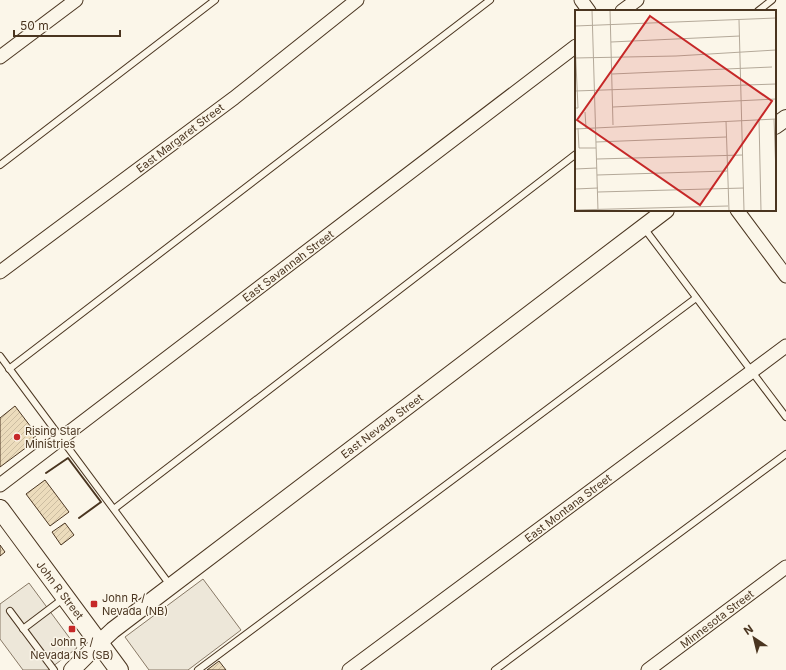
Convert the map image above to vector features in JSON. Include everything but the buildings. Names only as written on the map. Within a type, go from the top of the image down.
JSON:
[{"type":"main road","name":"John R Street","points":[[0,509],[119,670]]},
{"type":"street","points":[[0,57],[76,0]]},
{"type":"street","name":"East Margaret Street","points":[[0,272],[234,98],[357,0]]},
{"type":"street","points":[[581,0],[588,10]]},
{"type":"street","points":[[623,10],[637,0]]},
{"type":"street","name":"East Savannah Street","points":[[0,485],[575,47]]},
{"type":"street","name":"East Nevada Street","points":[[72,670],[113,630],[665,211]]},
{"type":"street","points":[[738,211],[786,276]]},
{"type":"street","name":"East Montana Street","points":[[349,670],[786,346]]},
{"type":"street","name":"Minnesota Street","points":[[648,670],[786,567]]},
{"type":"lane","points":[[0,165],[214,0]]},
{"type":"lane","points":[[9,368],[490,0]]},
{"type":"lane","points":[[759,10],[772,0]]},
{"type":"lane","points":[[114,509],[575,155]]},
{"type":"lane","points":[[643,227],[786,417]]},
{"type":"lane","points":[[198,670],[696,298]]},
{"type":"lane","points":[[0,356],[171,586]]},
{"type":"lane","points":[[495,670],[786,454]]},
{"type":"lane","points":[[23,628],[65,597]]},
{"type":"lane","points":[[10,611],[54,670]]},
{"type":"shaded area","points":[[203,579],[241,630],[188,670],[149,670],[125,637]]},
{"type":"shaded area","points":[[29,583],[77,648],[48,670],[23,670],[0,639],[0,604]]},
{"type":"wall","points":[[46,473],[68,458],[101,502],[79,518]]},
{"type":"place","name":"Rising Star Ministries","points":[[17,437]]},
{"type":"place","name":"John R / Nevada (NB)","points":[[94,604]]},
{"type":"place","name":"John R / Nevada NS (SB)","points":[[72,629]]}]
